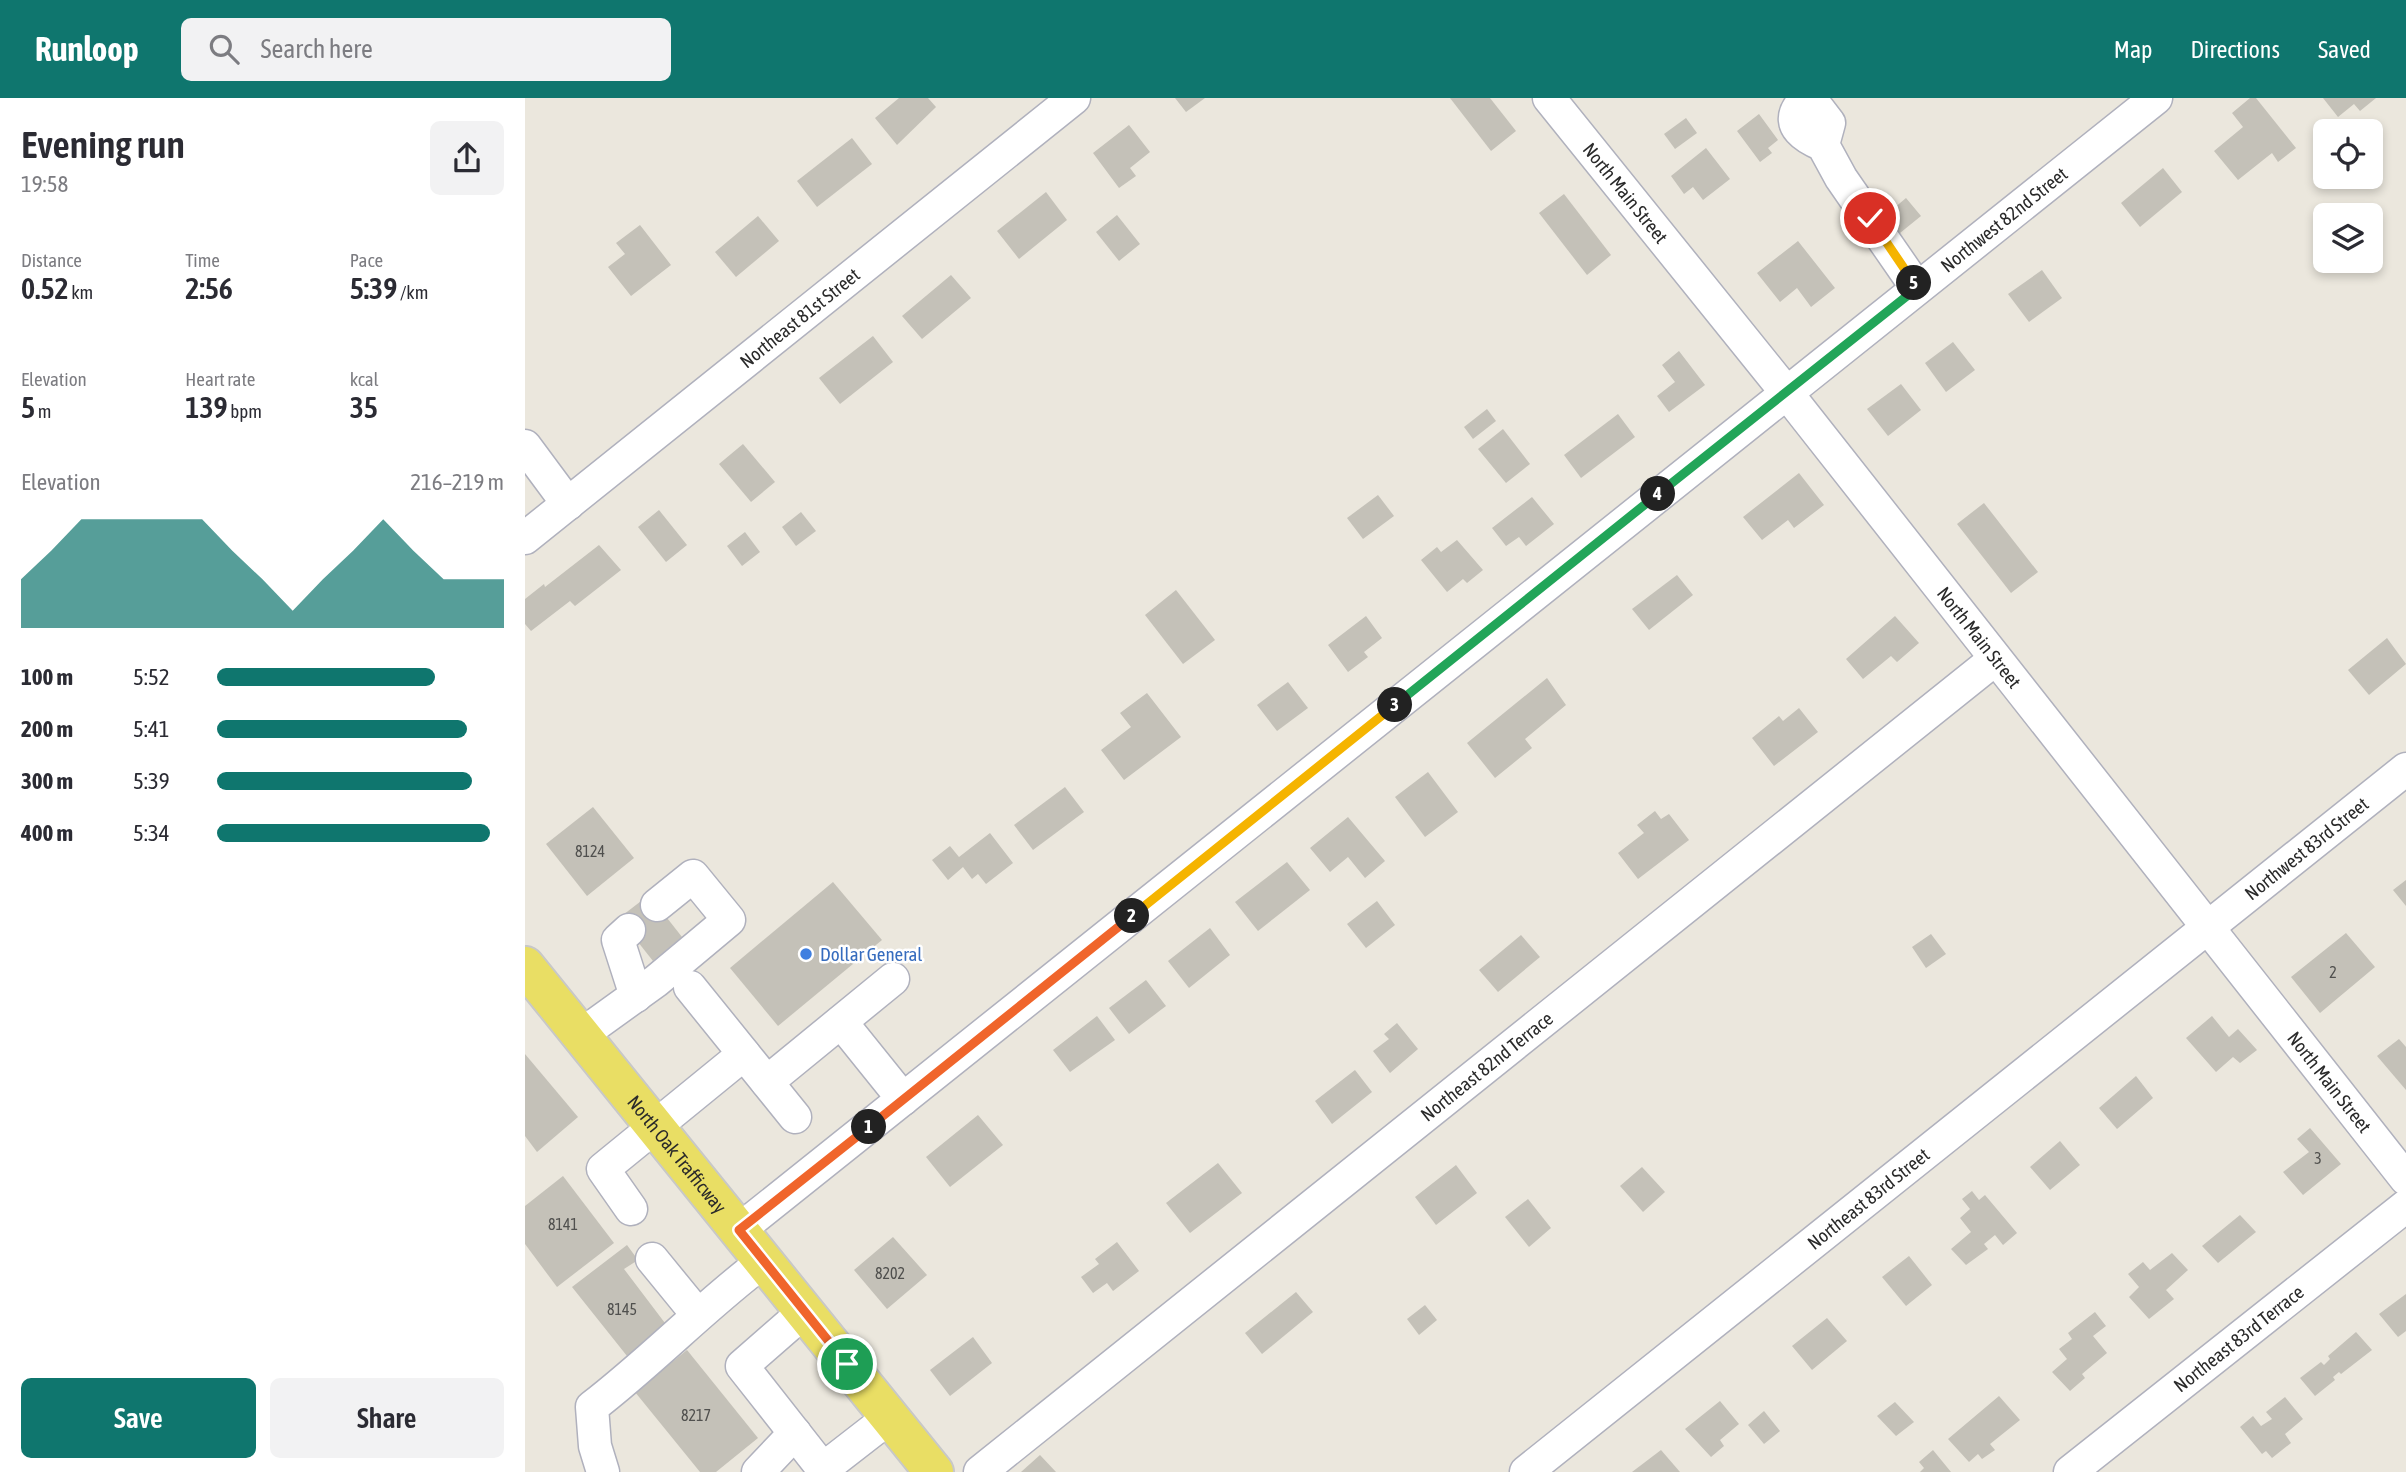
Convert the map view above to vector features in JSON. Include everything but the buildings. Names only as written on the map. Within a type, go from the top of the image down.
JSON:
[{"type":"main road","name":"North Oak Trafficway","points":[[525,965],[934,1472]]},
{"type":"street","name":"Northeast 81st Street","points":[[525,538],[1074,98]]},
{"type":"street","name":"North Main Street","points":[[1549,98],[1786,392],[1994,660],[2208,926],[2406,1179]]},
{"type":"street","name":"Northwest 82nd Street","points":[[739,1230],[2157,98]]},
{"type":"street","points":[[1823,145],[1841,178],[1917,288]]},
{"type":"street","points":[[525,446],[568,504]]},
{"type":"street","name":"Northeast 82nd Terrace","points":[[980,1472],[1994,660]]},
{"type":"street","name":"Northwest 83rd Street","points":[[2208,926],[2406,769]]},
{"type":"street","points":[[581,1035],[636,996],[729,920],[693,876],[657,905]]},
{"type":"street","name":"Northeast 83rd Street","points":[[1527,1472],[2208,926]]},
{"type":"street","points":[[629,930],[618,940],[636,996]]},
{"type":"street","points":[[767,1082],[893,979]]},
{"type":"street","points":[[690,987],[795,1117]]},
{"type":"street","points":[[841,1022],[903,1099]]},
{"type":"street","points":[[631,1209],[603,1169],[744,1054]]},
{"type":"street","name":"Northeast 83rd Terrace","points":[[2070,1472],[2406,1206]]},
{"type":"street","points":[[652,1259],[697,1314]]},
{"type":"street","points":[[603,1472],[596,1446],[592,1407],[697,1314],[764,1261]]},
{"type":"street","points":[[805,1311],[742,1366],[823,1469],[890,1417]]},
{"type":"street","points":[[758,1472],[795,1433]]},
{"type":"place","name":"Dollar General","points":[[806,954]]},
{"type":"route","points":[[847,1364],[739,1230],[1917,288],[1870,218]]}]
